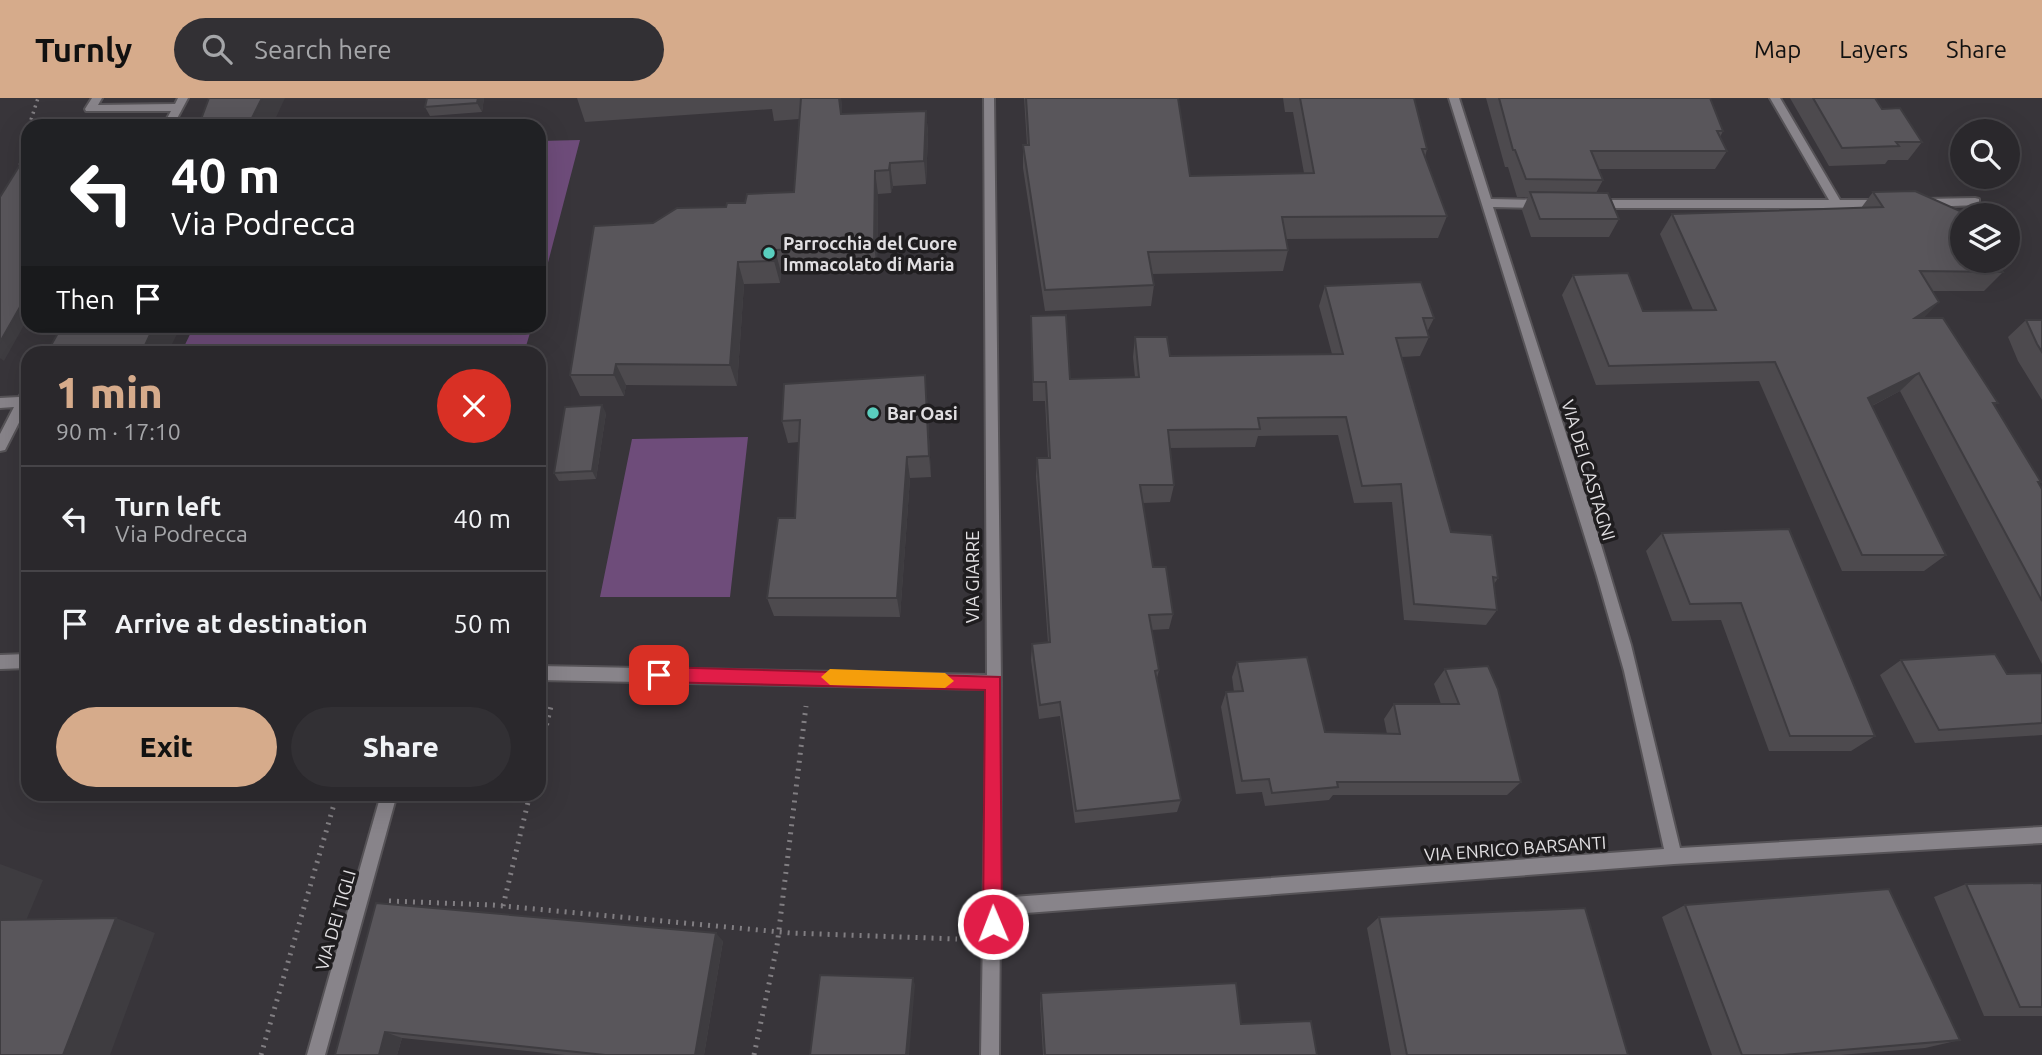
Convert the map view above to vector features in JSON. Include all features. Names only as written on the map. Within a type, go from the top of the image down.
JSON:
[{"type":"street","points":[[97,98],[90,109],[180,102]]},
{"type":"street","name":"VIA GIARRE","points":[[989,98],[994,682],[990,1055]]},
{"type":"street","name":"VIA DEI CASTAGNI","points":[[1454,98],[1523,310],[1624,647],[1674,856]]},
{"type":"street","points":[[1775,98],[1838,206]]},
{"type":"street","points":[[172,119],[180,102]]},
{"type":"street","points":[[1906,204],[1975,202]]},
{"type":"street","points":[[1486,203],[1553,204]]},
{"type":"street","points":[[1580,204],[1893,204]]},
{"type":"street","points":[[0,403],[21,398]]},
{"type":"street","points":[[0,446],[21,405]]},
{"type":"street","points":[[0,662],[21,661]]},
{"type":"street","points":[[546,673],[994,682]]},
{"type":"street","name":"VIA DEI TIGLI","points":[[316,1055],[387,801]]},
{"type":"street","name":"VIA ENRICO BARSANTI","points":[[992,907],[1674,856],[2042,835]]},
{"type":"path","points":[[31,119],[38,98]]},
{"type":"path","points":[[17,173],[21,165]]},
{"type":"path","points":[[546,724],[557,673]]},
{"type":"path","points":[[754,1055],[778,932],[811,677]]},
{"type":"path","points":[[261,1055],[335,801]]},
{"type":"path","points":[[503,906],[528,801]]},
{"type":"path","points":[[361,900],[503,906],[778,932],[957,939]]},
{"type":"shaded area","points":[[580,140],[546,270],[546,141]]},
{"type":"shaded area","points":[[191,333],[530,333],[526,346],[184,346]]},
{"type":"shaded area","points":[[748,437],[730,597],[600,597],[632,439]]},
{"type":"building","points":[[209,98],[262,98],[252,119],[201,119]]},
{"type":"building","points":[[427,98],[478,98],[477,103],[425,107]]},
{"type":"building","points":[[801,98],[839,98],[841,114],[926,111],[924,161],[890,163],[889,170],[875,171],[874,246],[775,250],[774,261],[738,262],[730,365],[616,364],[614,375],[570,375],[594,226],[653,223],[677,208],[726,207],[727,203],[745,203],[747,194],[794,192]]},
{"type":"building","points":[[1026,98],[1178,98],[1190,176],[1314,173],[1300,98],[1414,98],[1427,149],[1422,149],[1447,216],[1282,217],[1288,250],[1148,252],[1154,285],[1045,290],[1023,145],[1029,145]]},
{"type":"building","points":[[1499,98],[1710,98],[1723,131],[1717,131],[1727,151],[1591,151],[1603,180],[1526,179],[1513,150]]},
{"type":"building","points":[[1813,98],[1875,98],[1882,109],[1900,108],[1922,142],[1896,142],[1899,146],[1842,148]]},
{"type":"building","points":[[21,163],[21,305],[0,342],[0,197]]},
{"type":"building","points":[[1915,191],[1950,207],[1950,271],[1920,271],[1939,302],[1915,318],[1943,318],[1998,403],[1993,403],[2041,482],[2038,482],[2042,489],[2042,601],[1919,373],[1868,398],[1946,555],[1862,555],[1775,362],[1609,366],[1573,275],[1628,273],[1643,311],[1716,310],[1672,214],[1883,207],[1873,192]]},
{"type":"building","points":[[1530,192],[1608,193],[1619,219],[1540,219]]},
{"type":"building","points":[[1421,282],[1434,318],[1423,318],[1429,337],[1396,338],[1451,532],[1492,535],[1498,578],[1493,577],[1497,610],[1414,604],[1401,484],[1362,486],[1346,417],[1258,418],[1260,429],[1168,430],[1174,485],[1140,485],[1153,567],[1166,567],[1173,614],[1149,615],[1159,670],[1155,671],[1181,800],[1076,811],[1060,702],[1040,705],[1032,644],[1050,642],[1037,458],[1050,458],[1046,382],[1033,382],[1031,316],[1066,315],[1070,379],[1139,377],[1135,337],[1167,337],[1170,356],[1343,354],[1325,286]]},
{"type":"building","points":[[2026,320],[2042,320],[2042,352],[2037,344]]},
{"type":"building","points":[[58,333],[151,333],[145,346],[51,346]]},
{"type":"building","points":[[925,375],[929,456],[907,457],[897,598],[767,598],[778,518],[795,518],[800,420],[782,421],[784,384]]},
{"type":"building","points":[[602,405],[592,471],[554,473],[565,407]]},
{"type":"building","points":[[1789,529],[1875,736],[1790,736],[1741,603],[1690,604],[1662,533]]},
{"type":"building","points":[[1995,654],[2007,674],[2042,673],[2042,723],[1939,730],[1901,660]]},
{"type":"building","points":[[1307,657],[1325,732],[1400,734],[1394,704],[1459,704],[1445,669],[1488,666],[1498,689],[1521,782],[1337,782],[1338,787],[1272,793],[1269,779],[1242,781],[1226,692],[1243,691],[1237,662]]},
{"type":"building","points":[[2042,883],[2042,1007],[2020,1007],[1966,884]]},
{"type":"building","points":[[1889,889],[1960,1040],[1783,1055],[1742,1055],[1685,905]]},
{"type":"building","points":[[376,903],[716,933],[695,1055],[605,1055],[385,1032],[379,1055],[335,1055]]},
{"type":"building","points":[[1585,908],[1628,1055],[1407,1055],[1379,917]]},
{"type":"building","points":[[116,918],[63,1055],[0,1055],[0,920]]},
{"type":"building","points":[[820,975],[913,978],[906,1055],[810,1055]]},
{"type":"building","points":[[1236,983],[1241,1024],[1311,1021],[1317,1055],[1045,1055],[1041,993]]},
{"type":"slow traffic","points":[[830,677],[945,681]]},
{"type":"place","name":"Parrocchia del Cuore Immacolato di Maria","points":[[769,253]]},
{"type":"place","name":"Bar Oasi","points":[[873,413]]},
{"type":"route","points":[[659,675],[994,682],[993,924]]}]
